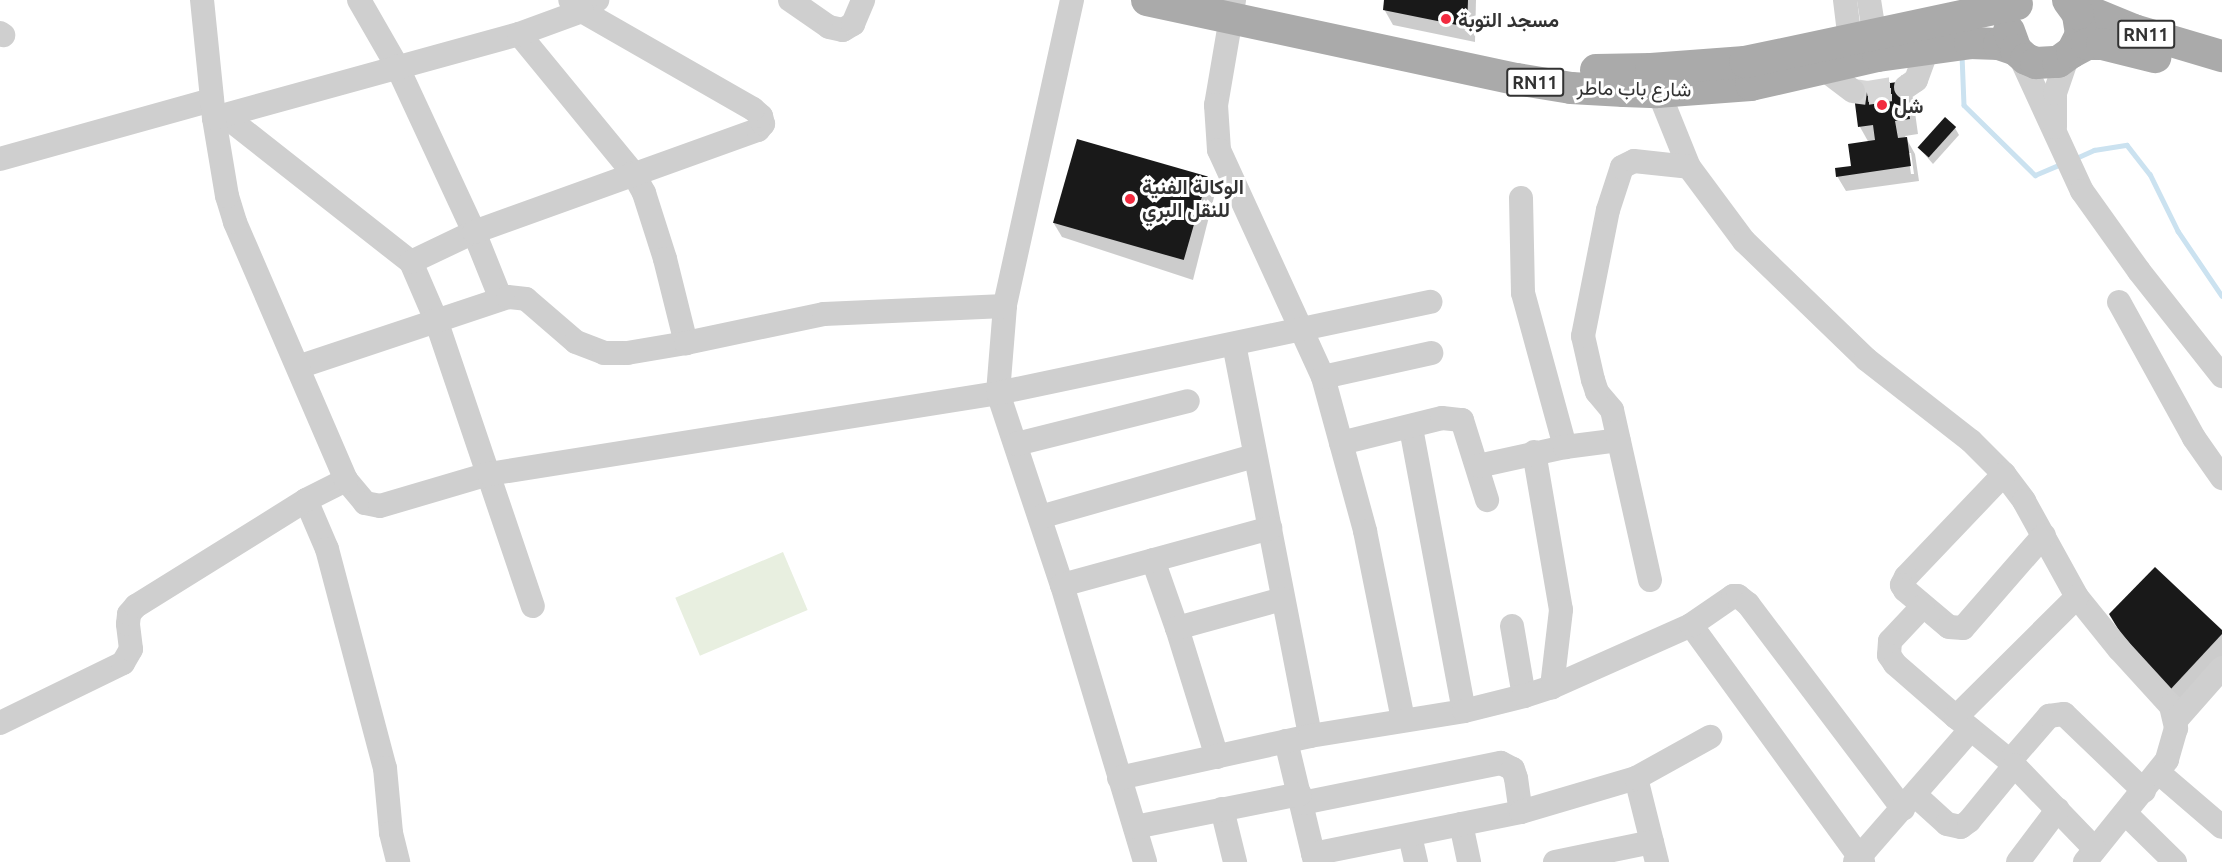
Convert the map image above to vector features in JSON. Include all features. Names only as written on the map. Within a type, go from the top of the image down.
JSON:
[{"type":"main road","name":"شارع باب ماطر","points":[[1147,0],[1235,6],[1541,64],[1654,81],[1751,85],[1862,57],[1927,36],[1969,29],[2020,1]]},
{"type":"main road","name":"RN11","points":[[2020,1],[2009,21],[2011,41],[2017,51],[2036,63],[2047,64],[2087,44],[2109,45],[2181,65],[2222,72]]},
{"type":"main road","name":"RN11","points":[[2070,2],[2078,14],[2081,34],[2070,54]]},
{"type":"main road","name":"RN11","points":[[2070,2],[2134,30],[2222,56]]},
{"type":"main road","name":"شارع باب ماطر","points":[[1969,29],[2017,51]]},
{"type":"main road","name":"شارع باب ماطر","points":[[1654,81],[1745,62],[1862,57]]},
{"type":"street","points":[[202,0],[225,187],[235,222],[346,480],[365,503],[380,506],[489,474],[998,393],[1431,302]]},
{"type":"street","points":[[359,0],[397,66],[474,232],[501,299]]},
{"type":"street","points":[[790,0],[829,27],[843,30],[853,24],[863,0]]},
{"type":"street","points":[[1072,0],[1005,306],[998,393],[1062,585],[1145,862]]},
{"type":"street","points":[[1845,0],[1862,57]]},
{"type":"street","points":[[1862,57],[1869,0]]},
{"type":"street","points":[[0,159],[217,111],[519,34],[583,4],[753,109],[763,120],[758,130],[474,232],[411,262]]},
{"type":"street","points":[[1235,6],[1216,105],[1219,150],[1299,329],[1323,377],[1365,531],[1403,720]]},
{"type":"street","points":[[519,34],[633,173],[654,221],[687,343]]},
{"type":"street","points":[[1906,87],[1916,80],[1927,36]]},
{"type":"street","points":[[2017,51],[2074,175],[2112,234],[2222,376]]},
{"type":"street","points":[[2056,139],[2055,93],[2070,54]]},
{"type":"street","points":[[1654,81],[1689,167],[1721,214],[1771,270],[1866,359],[1971,441],[2004,474],[2024,501],[2077,597],[2112,642],[2171,706],[2176,720],[2173,748],[2152,782],[2090,856],[2058,809],[2013,763],[1895,664],[1889,655],[1890,641],[1923,606]]},
{"type":"street","points":[[217,111],[411,262],[436,320],[533,606]]},
{"type":"street","points":[[1650,580],[1612,410],[1597,392],[1583,336],[1608,210],[1625,164],[1634,161],[1689,167]]},
{"type":"street","points":[[1521,198],[1523,293],[1565,447]]},
{"type":"street","points":[[298,368],[436,320],[501,299],[519,296],[526,299],[576,342],[604,353],[687,343],[824,314],[1005,306]]},
{"type":"street","points":[[2119,302],[2194,438],[2222,478]]},
{"type":"street","points":[[1233,344],[1310,736]]},
{"type":"street","points":[[1323,377],[1431,353]]},
{"type":"street","points":[[1016,444],[1188,401]]},
{"type":"street","points":[[1341,443],[1411,428],[1442,418],[1462,420],[1487,500]]},
{"type":"street","points":[[1411,428],[1464,711]]},
{"type":"street","points":[[1478,466],[1534,452],[1620,440]]},
{"type":"street","points":[[1534,452],[1561,610],[1552,687]]},
{"type":"street","points":[[1040,517],[1254,456]]},
{"type":"street","points":[[2004,474],[1903,581],[1905,590],[1949,627],[1963,628],[2044,535]]},
{"type":"street","points":[[0,723],[123,663],[131,649],[129,614],[136,606],[306,500],[346,480]]},
{"type":"street","points":[[306,500],[327,549],[385,768],[391,832],[398,862]]},
{"type":"street","points":[[1062,585],[1270,528]]},
{"type":"street","points":[[1153,560],[1177,628],[1217,757]]},
{"type":"street","points":[[1119,778],[1310,736],[1464,711],[1524,696],[1552,687],[1691,625],[1727,598],[1738,596],[1743,599],[1909,802],[1947,824],[1961,827],[1970,821],[2049,716],[2064,714],[2152,782],[2222,827]]},
{"type":"street","points":[[1691,625],[1860,861],[1875,837],[1909,802],[1963,723],[2077,597]]},
{"type":"street","points":[[1177,628],[1282,598]]},
{"type":"street","points":[[1512,626],[1524,696]]},
{"type":"street","points":[[2176,720],[2222,668]]},
{"type":"street","points":[[1286,741],[1314,858],[1358,854],[1410,836],[1521,812],[1636,778],[1710,737]]},
{"type":"street","points":[[1135,826],[1222,809],[1301,799],[1502,764],[1513,769],[1521,812]]},
{"type":"street","points":[[1555,862],[1654,852],[1636,778]]},
{"type":"street","points":[[1222,809],[1235,862]]},
{"type":"street","points":[[2018,862],[2058,809]]},
{"type":"street","points":[[2125,813],[2175,862]]},
{"type":"street","points":[[1461,824],[1469,862]]},
{"type":"street","points":[[1410,836],[1416,862]]},
{"type":"green space","points":[[783,552],[808,610],[700,656],[675,598]]},
{"type":"building","name":"مسجد التوبة","points":[[1384,0],[1468,0],[1467,27],[1383,10]]},
{"type":"building","points":[[1905,81],[1910,119],[1895,121],[1898,138],[1907,137],[1911,166],[1836,177],[1835,168],[1851,166],[1848,144],[1875,140],[1873,125],[1858,127],[1853,88]]},
{"type":"building","points":[[1945,117],[1956,127],[1929,158],[1918,147]]},
{"type":"building","name":"الوكالة الفنية للنقل البري","points":[[1077,139],[1208,176],[1184,260],[1053,223]]},
{"type":"building","points":[[2155,567],[2222,630],[2222,634],[2169,691],[2143,670],[2109,614]]},
{"type":"waterway","points":[[1962,55],[1964,105],[2035,175],[2061,164]]},
{"type":"waterway","points":[[2074,159],[2094,150],[2127,145],[2150,174],[2178,231],[2222,296]]},
{"type":"tunnel","points":[[1853,91],[1867,93],[1906,87]]},
{"type":"place","name":"مسجد التوبة","points":[[1446,19]]},
{"type":"place","name":"شل","points":[[1882,105]]},
{"type":"place","name":"الوكالة الفنية للنقل البري","points":[[1130,199]]}]
